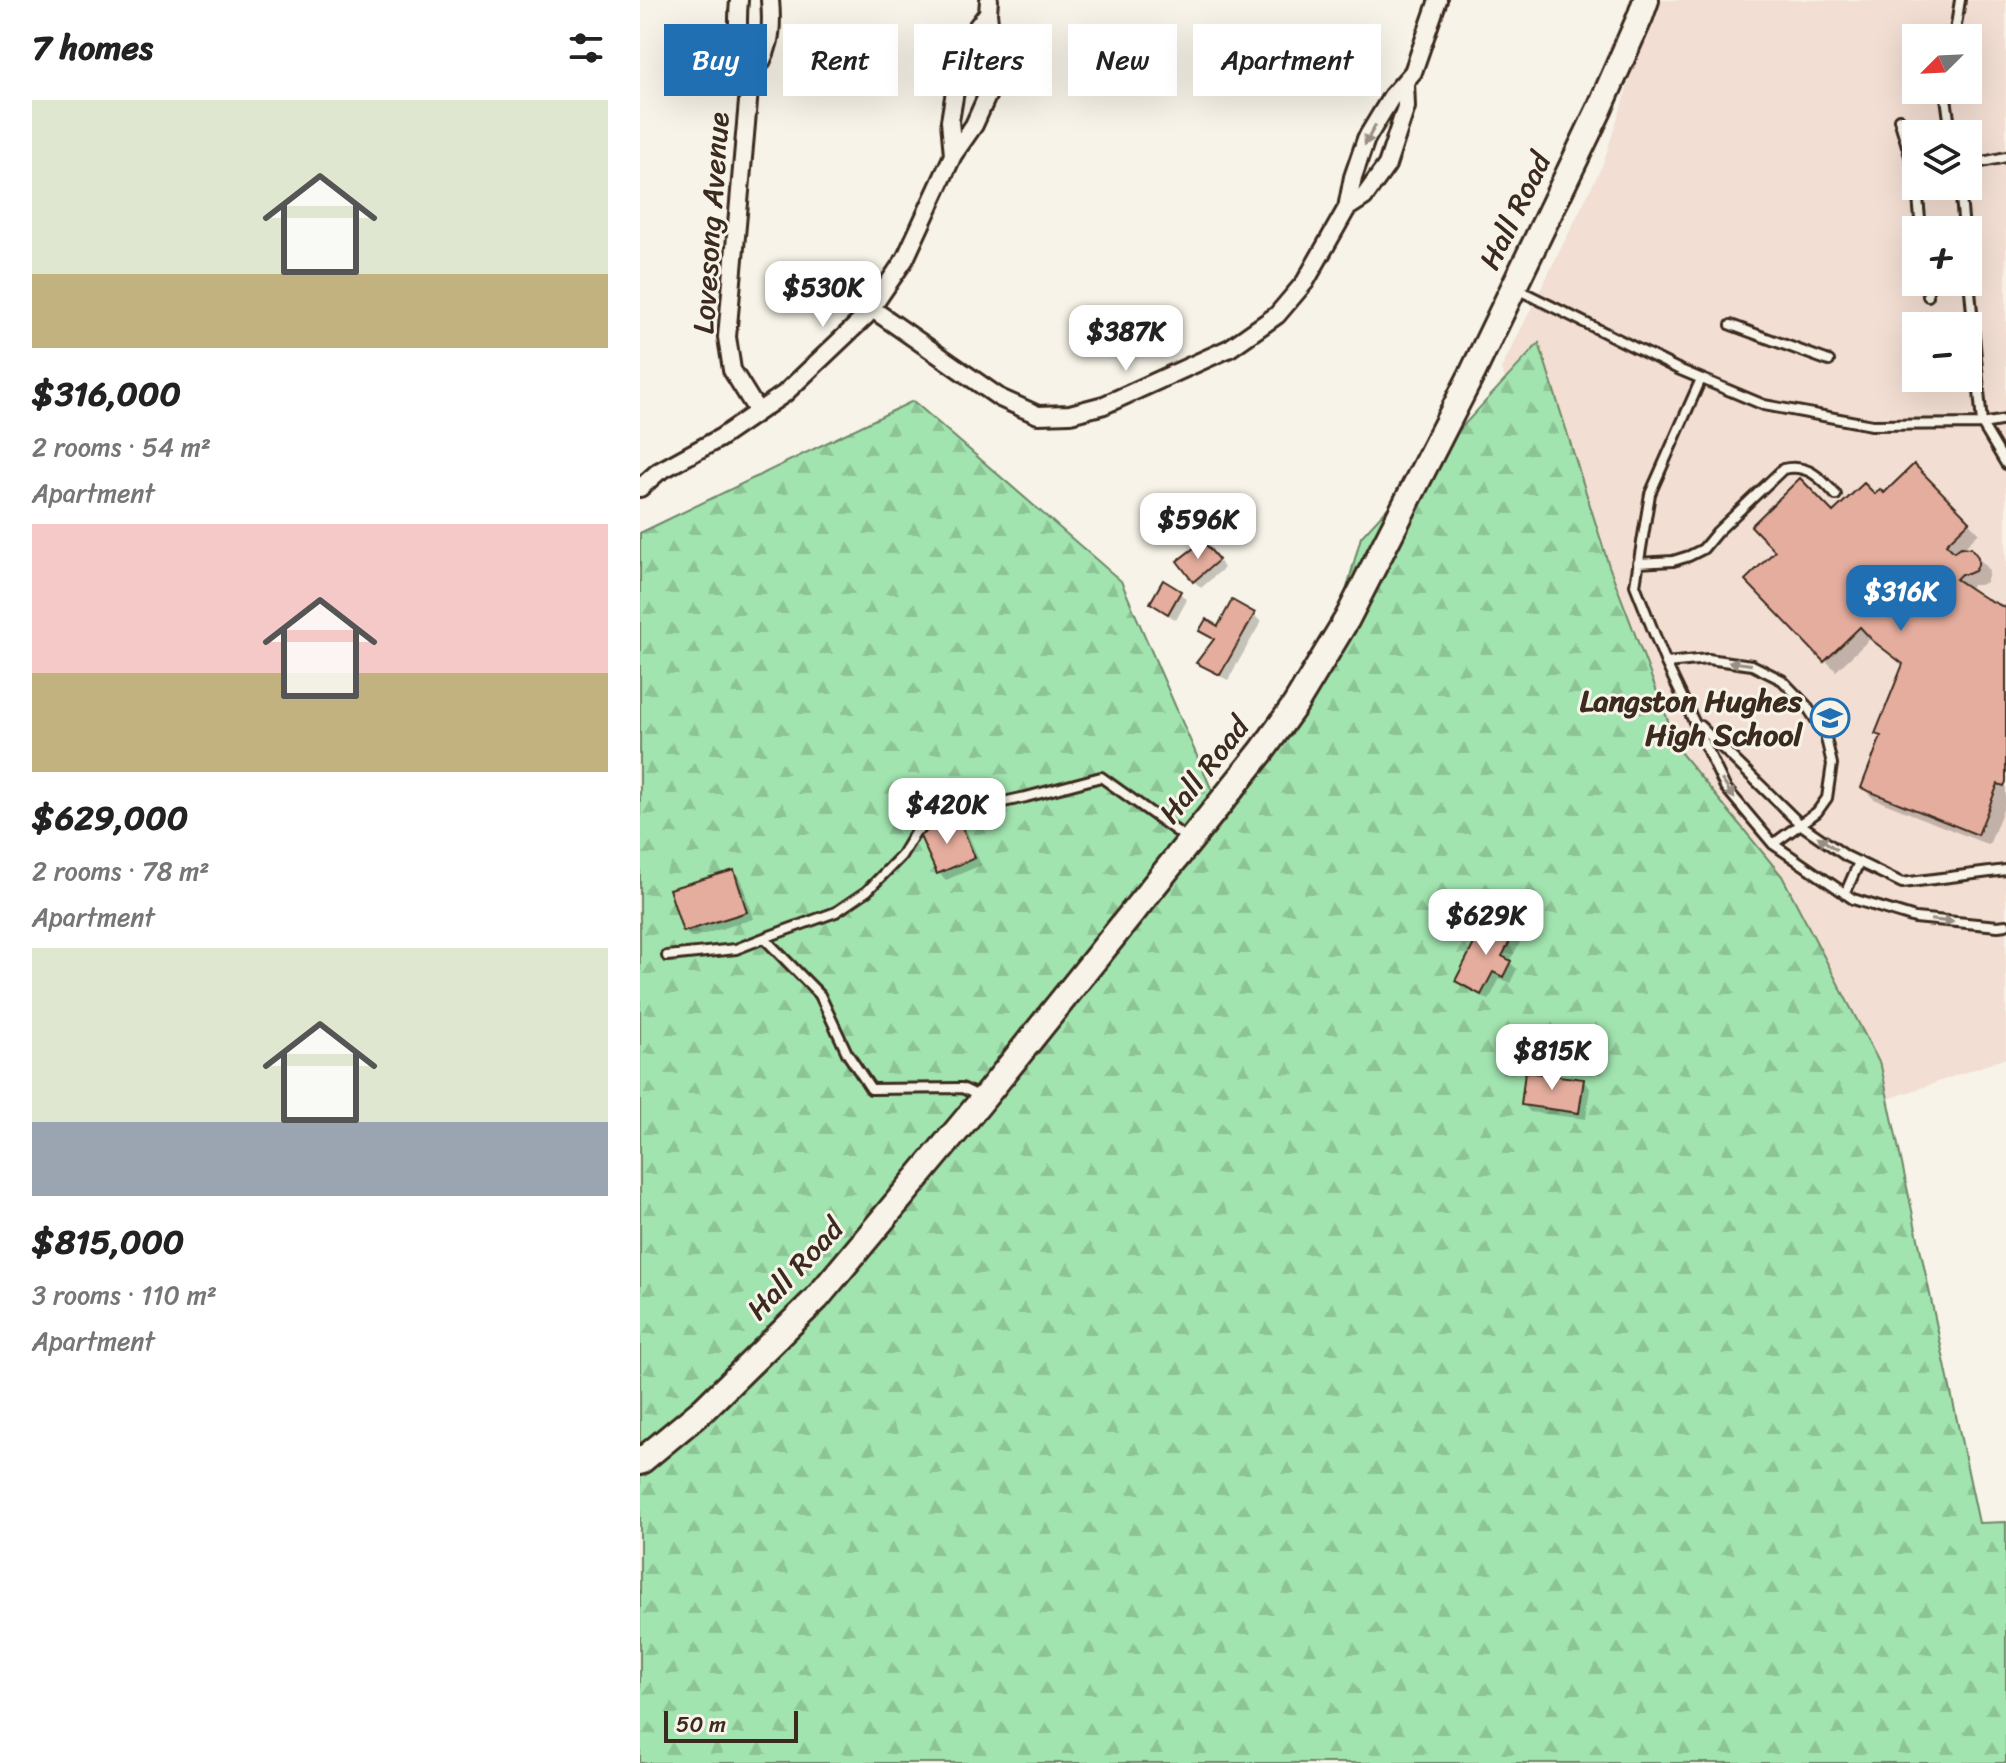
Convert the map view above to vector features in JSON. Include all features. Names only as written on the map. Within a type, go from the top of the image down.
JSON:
[{"type":"street","name":"Lovesong Avenue","points":[[737,24],[739,0]]},
{"type":"street","name":"Lovesong Avenue","points":[[767,50],[770,40],[770,0]]},
{"type":"street","points":[[1347,208],[1364,197],[1387,165],[1406,107],[1409,76],[1438,0]]},
{"type":"street","name":"Hall Road","points":[[640,1462],[704,1409],[817,1298],[984,1098],[1262,751],[1295,705],[1347,619],[1473,372],[1599,110],[1646,0]]},
{"type":"street","points":[[953,155],[950,121],[962,49],[989,7]]},
{"type":"street","points":[[640,488],[658,472],[720,438],[784,394],[866,316],[905,259],[953,155],[974,125],[988,94],[994,69],[989,7]]},
{"type":"street","points":[[871,308],[1000,398],[1038,415],[1070,414],[1104,405],[1230,348],[1277,315],[1305,282],[1347,208],[1353,177],[1366,139],[1392,96],[1409,76]]},
{"type":"street","name":"Lovesong Avenue","points":[[748,96],[727,337],[732,370],[758,412]]},
{"type":"street","points":[[640,475],[658,472]]},
{"type":"lane","points":[[1956,24],[1960,0]]},
{"type":"lane","points":[[1899,119],[1902,129]]},
{"type":"lane","points":[[1982,162],[2006,157]]},
{"type":"lane","points":[[1513,287],[1701,379],[1764,405],[1872,425],[1982,424],[2006,420]]},
{"type":"lane","points":[[1971,296],[1982,424],[2006,464]]},
{"type":"lane","points":[[1731,325],[1829,361]]},
{"type":"lane","points":[[1701,379],[1650,494],[1635,585],[1666,663],[1725,787],[1773,844],[1853,899],[1915,918],[2006,925]]},
{"type":"lane","points":[[1638,563],[1673,561],[1703,549],[1783,469],[1794,466],[1807,470],[1820,477],[1836,495]]},
{"type":"lane","points":[[1666,663],[1708,659],[1752,665],[1782,680],[1806,705],[1825,734],[1832,764],[1827,798],[1817,812],[1773,844]]},
{"type":"lane","points":[[1693,719],[1800,824],[1846,856],[1902,883],[2006,870]]},
{"type":"lane","points":[[667,956],[736,949],[836,912],[867,891],[901,856],[916,831],[940,816],[1101,777],[1190,841]]},
{"type":"lane","points":[[1845,894],[1859,862]]},
{"type":"lane","points":[[764,938],[820,995],[847,1053],[871,1089],[962,1088],[984,1098]]},
{"type":"shaded area","name":"Langston Hughes High School","points":[[1655,0],[2006,0],[2006,1058],[1829,1120],[1501,369],[1603,164]]},
{"type":"green space","points":[[1539,343],[1609,566],[1680,752],[1782,876],[1881,1066],[1979,1523],[2006,1522],[2006,1763],[640,1763],[640,533],[913,401],[1121,581],[1220,809],[1319,689],[1361,537]]},
{"type":"building","points":[[1914,464],[1970,521],[1946,544],[1954,552],[1961,547],[1971,548],[1978,557],[1978,565],[1975,571],[1961,574],[1956,579],[2006,608],[2006,782],[2004,786],[1998,784],[1978,835],[1861,788],[1881,736],[1875,734],[1903,664],[1860,627],[1824,662],[1745,580],[1775,551],[1751,526],[1800,478],[1833,512],[1864,483],[1875,494],[1880,489],[1884,493]]},
{"type":"building","points":[[1203,541],[1219,560],[1193,582],[1177,561]]},
{"type":"building","points":[[1163,580],[1181,591],[1168,614],[1150,603]]},
{"type":"building","points":[[1232,600],[1255,613],[1220,675],[1196,663],[1214,639],[1199,631],[1206,619],[1218,626]]},
{"type":"building","points":[[958,817],[975,858],[937,874],[919,834]]},
{"type":"building","points":[[734,870],[747,912],[683,932],[669,889]]},
{"type":"building","points":[[1487,918],[1515,932],[1502,956],[1511,961],[1503,977],[1493,972],[1481,995],[1455,981]]},
{"type":"building","points":[[1525,1072],[1584,1079],[1579,1113],[1521,1105]]},
{"type":"place","name":"Langston Hughes High School","points":[[1830,718]]}]
